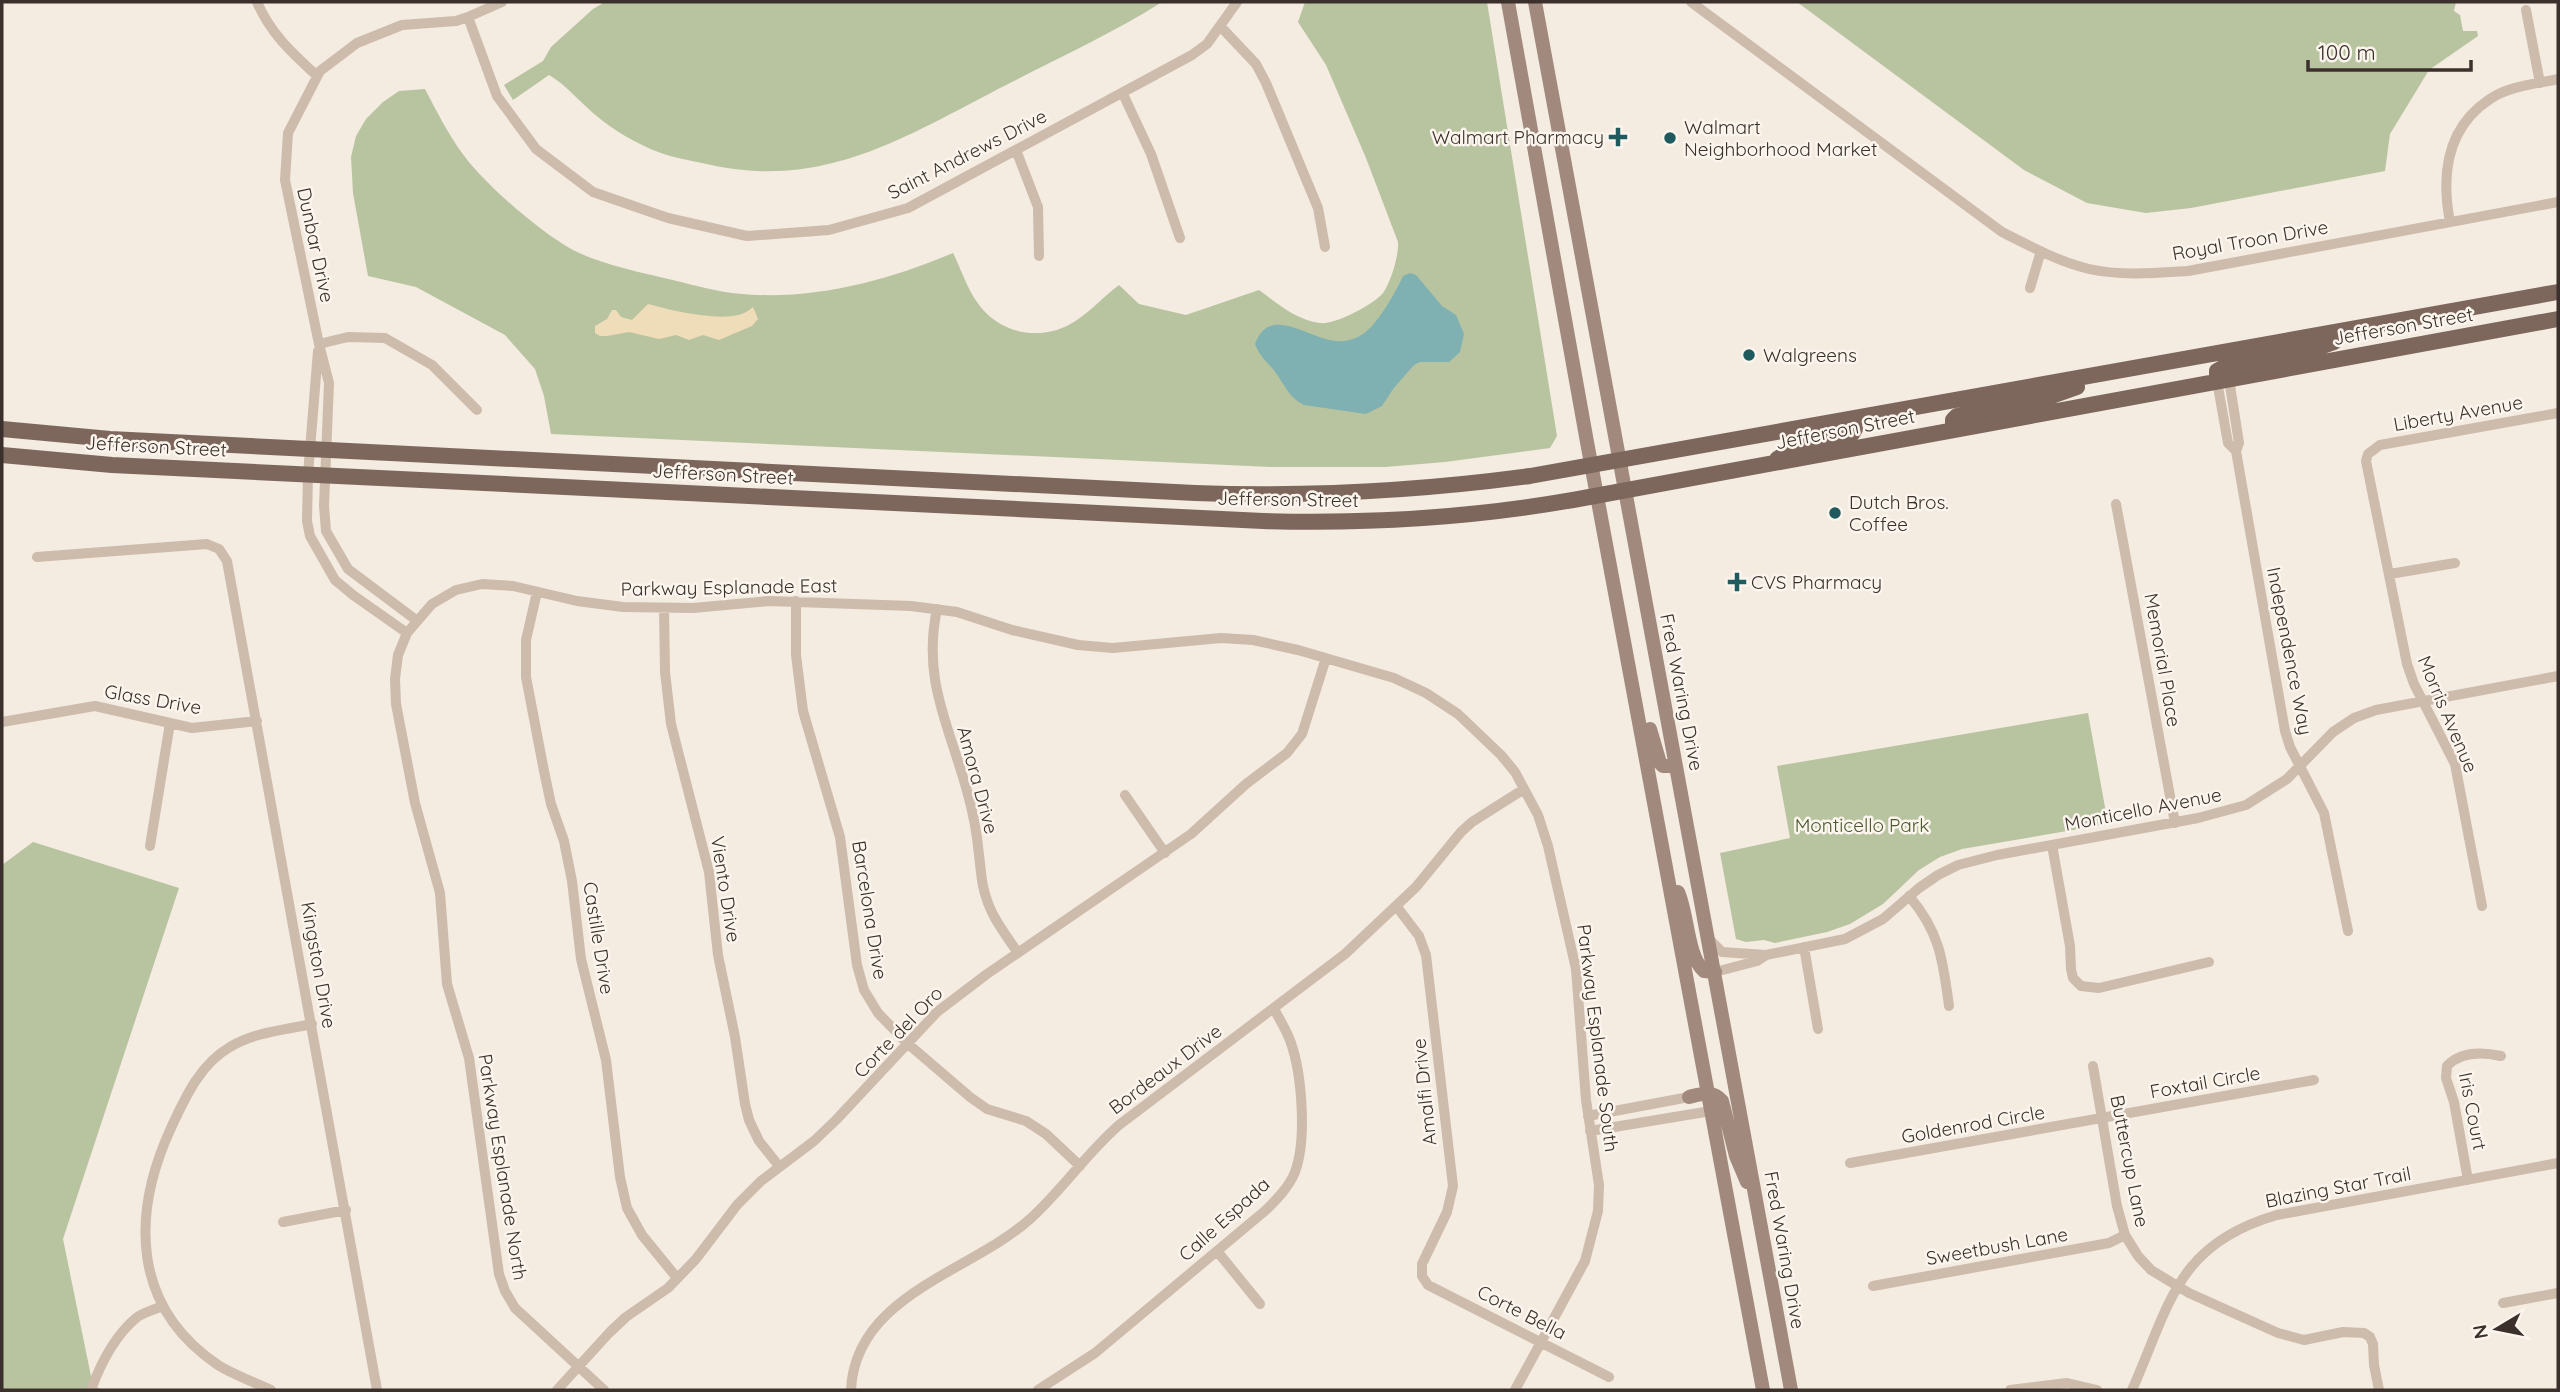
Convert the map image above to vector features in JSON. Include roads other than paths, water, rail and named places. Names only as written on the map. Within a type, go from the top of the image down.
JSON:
[{"type":"main road","points":[[1508,2],[1763,1390]]},
{"type":"main road","name":"Fred Waring Drive","points":[[1535,2],[1790,1390]]},
{"type":"main road","name":"Jefferson Street","points":[[2,455],[112,465],[317,462],[1267,495],[1419,489],[1530,476],[2558,292]]},
{"type":"main road","name":"Jefferson Street","points":[[2,429],[317,462],[1323,523],[1421,520],[1500,512],[1626,491],[2558,319]]},
{"type":"main road","points":[[2223,380],[2217,371],[2226,366],[2309,351],[2379,326]]},
{"type":"main road","points":[[1953,430],[1957,416],[2046,398],[2126,371]]},
{"type":"main road","points":[[1769,464],[1800,444],[1852,434],[1855,429],[1852,419]]},
{"type":"main road","points":[[1632,682],[1639,692],[1657,757],[1663,766],[1676,766]]},
{"type":"main road","points":[[1666,869],[1682,902],[1697,963],[1704,971],[1715,972]]},
{"type":"main road","points":[[1689,1097],[1708,1093],[1715,1094],[1722,1101],[1736,1156],[1757,1206]]},
{"type":"street","points":[[257,2],[278,38],[316,75],[345,51],[387,29],[411,23],[456,21],[502,2]]},
{"type":"street","name":"Saint Andrews Drive","points":[[468,18],[497,96],[536,149],[593,192],[668,218],[747,236],[829,230],[908,208],[1192,55],[1207,44],[1237,2]]},
{"type":"street","name":"Royal Troon Drive","points":[[1691,2],[2003,232],[2041,251],[2088,269],[2136,274],[2188,271],[2558,202]]},
{"type":"street","points":[[2526,9],[2540,83]]},
{"type":"street","points":[[1221,27],[1256,64],[1266,83],[1318,208],[1325,247]]},
{"type":"street","name":"Dunbar Drive","points":[[316,75],[288,132],[285,180],[319,344],[330,383],[317,462]]},
{"type":"street","points":[[2450,222],[2445,196],[2445,172],[2451,147],[2466,121],[2490,99],[2514,89],[2558,79]]},
{"type":"street","points":[[1123,94],[1151,154],[1180,238]]},
{"type":"street","points":[[1016,150],[1038,207],[1039,256]]},
{"type":"street","points":[[2030,288],[2041,251]]},
{"type":"street","points":[[319,344],[348,337],[385,338],[432,365],[477,410]]},
{"type":"street","name":"Dunbar Drive","points":[[317,462],[319,344]]},
{"type":"street","name":"Independence Way","points":[[2223,380],[2228,443],[2236,451],[2285,730],[2290,747],[2319,802],[2329,830],[2348,932]]},
{"type":"street","name":"Liberty Avenue","points":[[2368,454],[2380,445],[2558,413]]},
{"type":"street","name":"Morris Avenue","points":[[2368,454],[2366,468],[2373,487],[2407,664],[2455,764],[2482,905]]},
{"type":"street","points":[[317,462],[307,521],[310,536],[321,558],[335,580],[353,595],[412,626]]},
{"type":"street","points":[[317,462],[326,531],[335,550],[348,569],[412,626]]},
{"type":"street","name":"Memorial Place","points":[[2116,504],[2175,822]]},
{"type":"street","name":"Kingston Drive","points":[[37,557],[207,544],[219,549],[227,561],[377,1390]]},
{"type":"street","points":[[2390,574],[2455,563]]},
{"type":"street","name":"Parkway Esplanade East","points":[[412,626],[432,604],[456,590],[482,584],[513,586],[577,601],[623,607],[664,609],[796,601],[937,609],[957,612],[1034,636],[1079,645],[1113,648],[1220,638],[1253,640],[1394,678],[1426,693]]},
{"type":"street","name":"Castille Drive","points":[[537,592],[526,640],[526,677],[544,771],[570,867],[581,959],[606,1060],[620,1177],[627,1209],[642,1235],[677,1278]]},
{"type":"street","name":"Barcelona Drive","points":[[796,601],[798,683],[813,746],[841,837],[857,965],[864,990],[878,1013],[907,1044],[970,1097],[987,1109],[1026,1121],[1046,1134],[1080,1166]]},
{"type":"street","name":"Viento Drive","points":[[664,609],[665,672],[671,724],[709,872],[718,955],[735,1037],[745,1104],[759,1141],[779,1166]]},
{"type":"street","name":"Amora Drive","points":[[937,609],[932,635],[932,662],[940,708],[968,793],[985,896],[993,915],[1018,953]]},
{"type":"street","name":"Parkway Esplanade North","points":[[412,626],[397,667],[396,704],[415,803],[440,893],[447,984],[474,1084],[499,1274],[515,1308],[604,1390]]},
{"type":"street","name":"Corte del Oro","points":[[557,1390],[626,1317],[668,1288],[696,1259],[737,1205],[779,1166],[814,1141],[836,1120],[937,1012],[1191,834],[1227,800],[1287,753],[1302,734],[1326,658]]},
{"type":"street","name":"Monticello Avenue","points":[[1709,939],[1723,952],[1766,955],[1845,939],[1883,919],[1938,875],[1958,865],[1997,855],[2222,813],[2246,805],[2287,779],[2333,732],[2354,718],[2376,710],[2558,676]]},
{"type":"street","name":"Parkway Esplanade South","points":[[1426,693],[1458,714],[1483,736],[1508,763],[1524,789],[1538,816],[1548,846],[1573,957],[1588,1116],[1600,1185],[1593,1235],[1585,1261],[1515,1390]]},
{"type":"street","name":"Glass Drive","points":[[2,722],[95,706],[192,728],[257,722]]},
{"type":"street","points":[[150,846],[170,723]]},
{"type":"street","name":"Bordeaux Drive","points":[[851,1390],[859,1356],[873,1331],[888,1313],[1029,1220],[1119,1125],[1346,954],[1416,887],[1461,832],[1524,789]]},
{"type":"street","points":[[1125,795],[1165,853]]},
{"type":"street","points":[[2052,845],[2070,946],[2071,969],[2077,983],[2085,987],[2099,988],[2209,962]]},
{"type":"street","points":[[1909,897],[1925,914],[1936,934],[1949,1006]]},
{"type":"street","name":"Amalfi Drive","points":[[1397,907],[1419,936],[1426,955],[1452,1186],[1447,1212],[1422,1264],[1422,1276]]},
{"type":"street","points":[[1804,947],[1818,1029]]},
{"type":"street","name":"Monticello Avenue","points":[[1715,972],[1757,961],[1766,955]]},
{"type":"street","name":"Calle Espada","points":[[1038,1390],[1095,1353],[1282,1194],[1294,1173],[1302,1145],[1302,1122],[1294,1056],[1285,1028],[1274,1009]]},
{"type":"street","points":[[271,1390],[220,1366],[194,1346],[162,1307],[149,1266],[145,1219],[156,1166],[185,1098],[204,1069],[232,1045],[255,1036],[312,1024]]},
{"type":"street","name":"Iris Court","points":[[2468,1180],[2454,1102],[2446,1078],[2446,1066],[2451,1061],[2483,1052],[2501,1056]]},
{"type":"street","name":"Buttercup Lane","points":[[2093,1066],[2117,1206],[2125,1235],[2151,1270],[2204,1300],[2293,1338],[2314,1339],[2357,1332],[2370,1337],[2379,1390]]},
{"type":"street","name":"Foxtail Circle","points":[[2103,1118],[2314,1080]]},
{"type":"street","points":[[1588,1116],[1689,1097]]},
{"type":"street","points":[[1590,1132],[1711,1111]]},
{"type":"street","name":"Goldenrod Circle","points":[[1850,1163],[2103,1118]]},
{"type":"street","name":"Blazing Star Trail","points":[[2132,1390],[2176,1286],[2195,1262],[2220,1239],[2249,1223],[2277,1215],[2558,1163]]},
{"type":"street","points":[[284,1222],[346,1210]]},
{"type":"street","name":"Sweetbush Lane","points":[[1874,1286],[2109,1243],[2125,1235]]},
{"type":"street","points":[[1217,1251],[1260,1304]]},
{"type":"street","name":"Corte Bella","points":[[1422,1276],[1428,1285],[1609,1377]]},
{"type":"street","points":[[2503,1303],[2558,1293]]},
{"type":"street","points":[[91,1390],[98,1372],[116,1342],[137,1317],[162,1307]]},
{"type":"street","points":[[2010,1390],[2067,1383],[2097,1390]]},
{"type":"water","points":[[1410,273],[1416,275],[1442,306],[1456,315],[1464,334],[1460,352],[1449,362],[1420,362],[1414,365],[1382,406],[1366,414],[1304,405],[1295,399],[1255,344],[1262,332],[1270,326],[1280,325],[1326,339],[1354,339],[1368,330],[1380,316],[1403,276]]},
{"type":"place","name":"Walmart Pharmacy","points":[[1618,137]]},
{"type":"place","name":"Walmart Neighborhood Market","points":[[1670,138]]},
{"type":"place","name":"Walgreens","points":[[1749,355]]},
{"type":"place","name":"Dutch Bros. Coffee","points":[[1835,513]]},
{"type":"place","name":"CVS Pharmacy","points":[[1737,582]]},
{"type":"park label","name":"Monticello Park","points":[[1862,825]]}]
